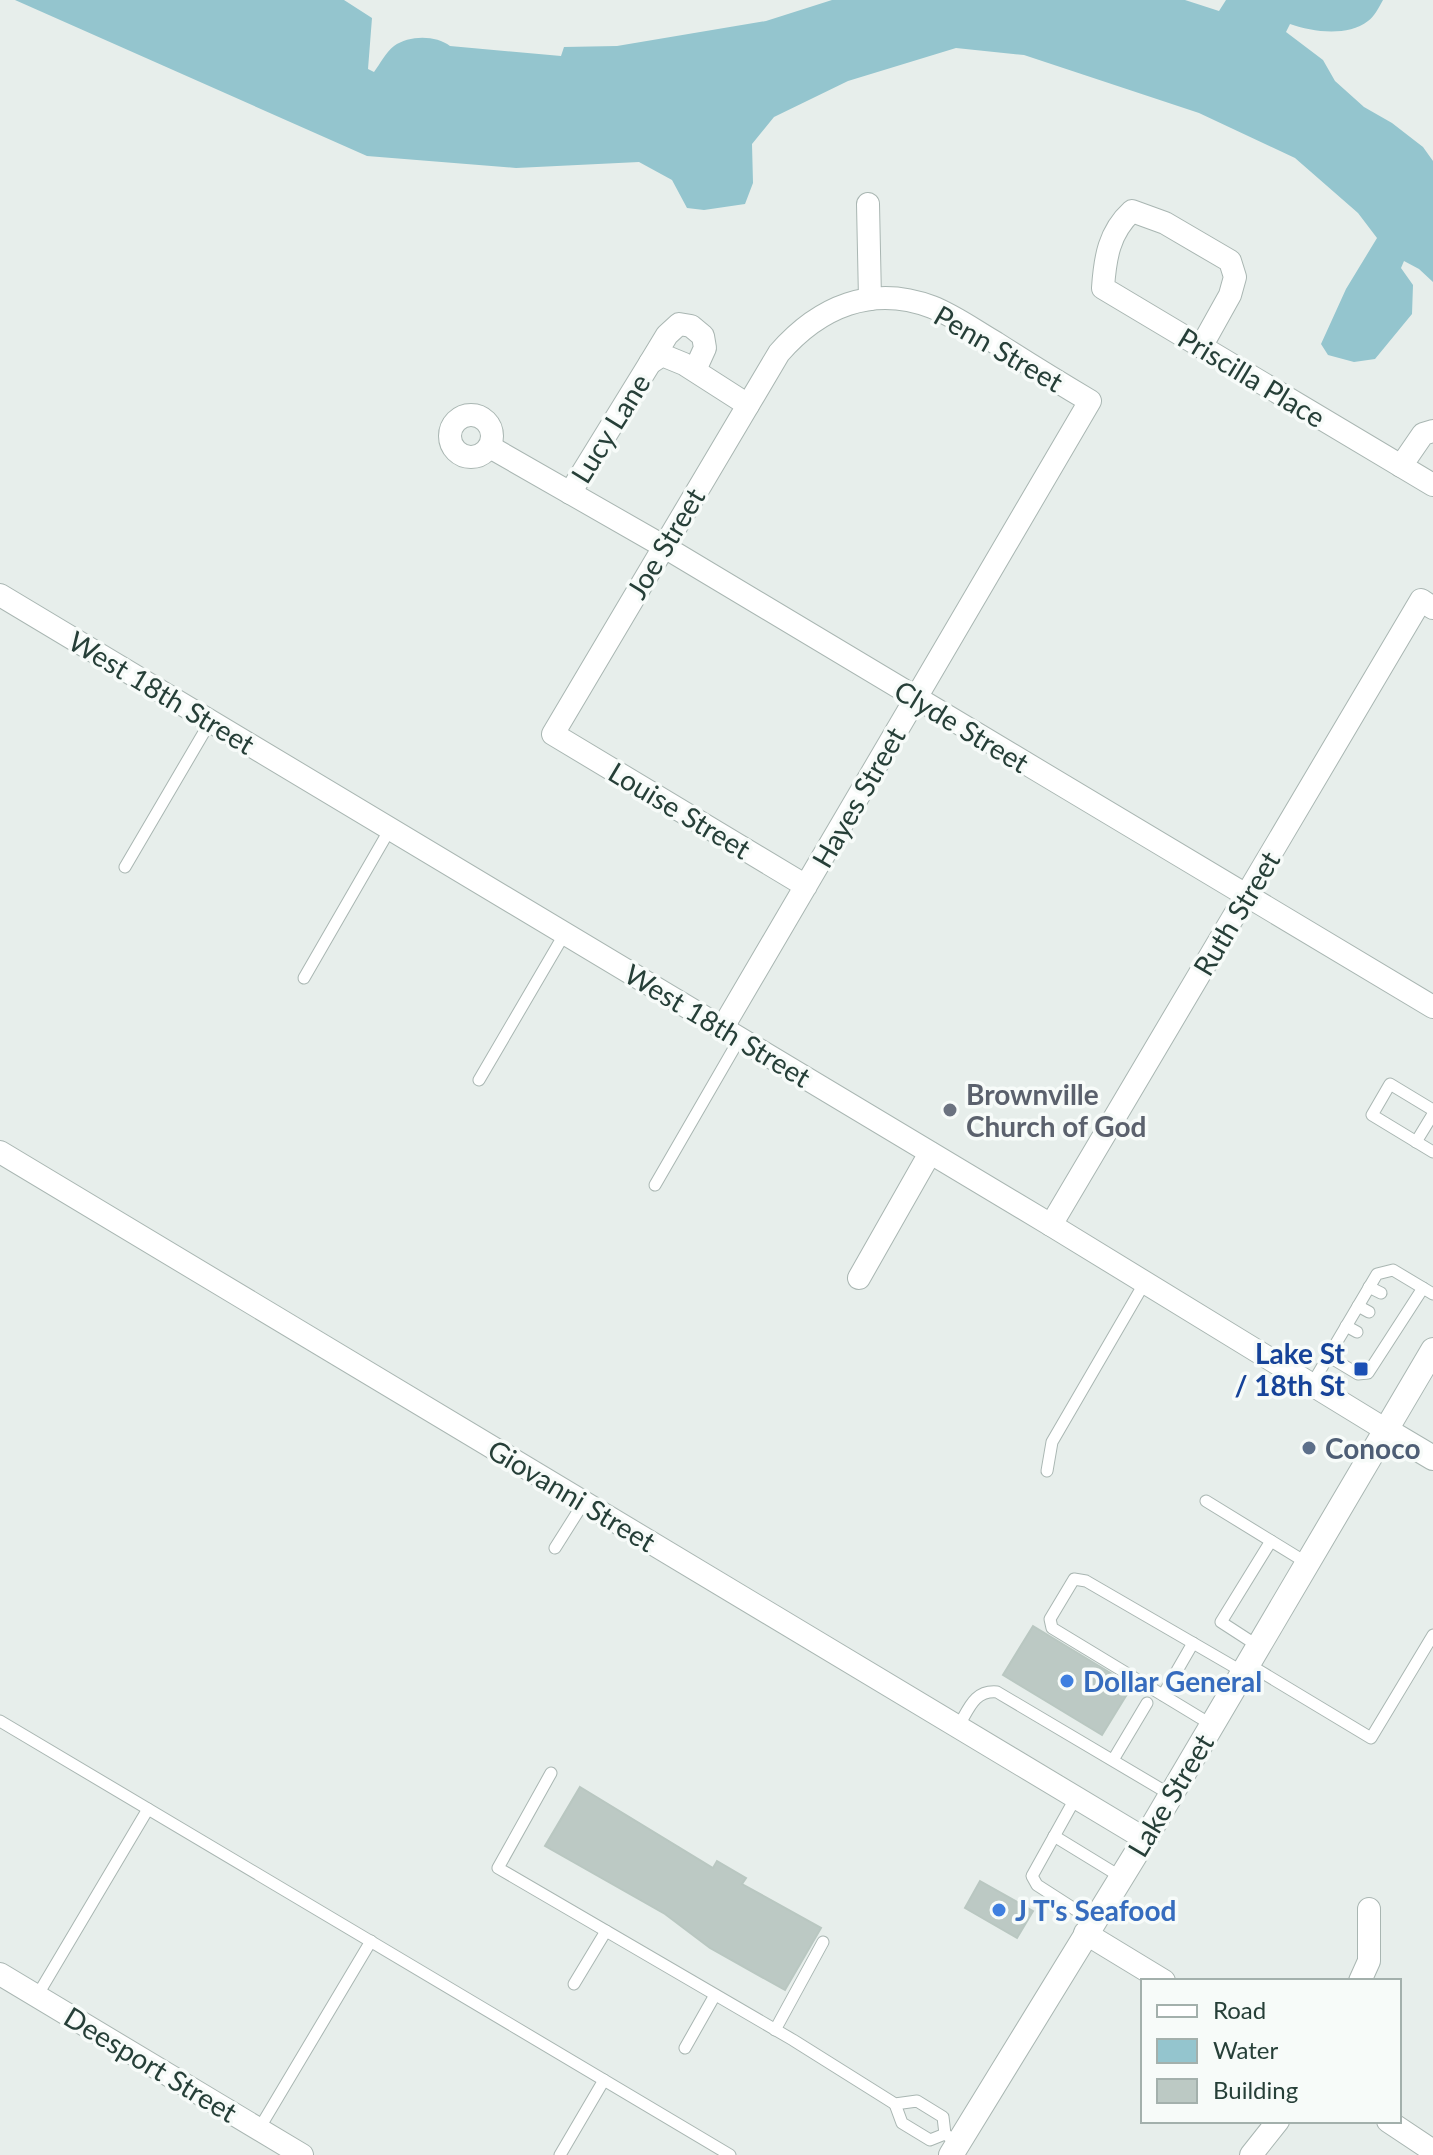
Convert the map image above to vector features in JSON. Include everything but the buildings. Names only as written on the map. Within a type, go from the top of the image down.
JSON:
[{"type":"street","points":[[868,204],[870,299]]},
{"type":"street","name":"Priscilla Place","points":[[1201,347],[1230,295],[1235,277],[1230,261],[1165,223],[1132,211],[1119,222],[1106,253],[1103,288],[1201,347],[1433,485]]},
{"type":"street","name":"Penn Street","points":[[779,353],[797,332],[822,315],[850,303],[870,299],[911,301],[946,313],[1090,401]]},
{"type":"street","name":"Lucy Lane","points":[[570,493],[667,335],[679,324],[691,326],[703,336],[705,348],[695,370]]},
{"type":"street","name":"Joe Street","points":[[553,734],[779,353]]},
{"type":"street","name":"Lucy Lane","points":[[650,363],[662,355],[695,370],[748,405]]},
{"type":"street","name":"Hayes Street","points":[[731,1032],[806,886],[1090,401]]},
{"type":"street","points":[[1401,466],[1423,434],[1433,431]]},
{"type":"street","name":"Clyde Street","points":[[490,447],[663,546],[1433,1007]]},
{"type":"street","name":"West 18th Street","points":[[0,595],[731,1032],[1433,1458]]},
{"type":"street","name":"Ruth Street","points":[[1051,1225],[1246,896],[1427,604]]},
{"type":"street","name":"Louise Street","points":[[553,734],[806,886]]},
{"type":"street","name":"Giovanni Street","points":[[0,1152],[1145,1839]]},
{"type":"street","points":[[859,1278],[930,1153]]},
{"type":"street","name":"Lake Street","points":[[951,2144],[1145,1839],[1433,1350]]},
{"type":"street","points":[[1361,1979],[1369,1961],[1369,1909]]},
{"type":"street","points":[[1089,1927],[1161,1979]]},
{"type":"street","name":"Deesport Street","points":[[0,1974],[302,2155]]},
{"type":"street","points":[[1251,2155],[1276,2123]]},
{"type":"street","points":[[1391,2123],[1433,2151]]},
{"type":"lane","points":[[125,867],[210,722]]},
{"type":"lane","points":[[304,978],[390,829]]},
{"type":"lane","points":[[479,1080],[565,933]]},
{"type":"lane","points":[[655,1185],[731,1032]]},
{"type":"lane","points":[[1416,1142],[1433,1112],[1390,1084],[1372,1115],[1416,1142],[1433,1152]]},
{"type":"lane","points":[[1312,1384],[1328,1356],[1352,1329],[1364,1309],[1375,1290],[1377,1274],[1393,1270],[1428,1291],[1409,1310],[1368,1373],[1358,1374],[1328,1356]]},
{"type":"lane","points":[[1047,1471],[1052,1442],[1145,1282]]},
{"type":"lane","points":[[1398,1303],[1409,1310]]},
{"type":"lane","points":[[1386,1323],[1397,1329]]},
{"type":"lane","points":[[1374,1342],[1385,1349]]},
{"type":"lane","points":[[1206,1501],[1307,1563]]},
{"type":"lane","points":[[555,1548],[584,1502]]},
{"type":"lane","points":[[1250,1661],[1221,1622],[1271,1541]]},
{"type":"lane","points":[[1212,1725],[1052,1628],[1050,1619],[1074,1579],[1086,1581],[1193,1643],[1250,1661],[1371,1738],[1433,1635]]},
{"type":"lane","points":[[1163,1695],[1193,1643]]},
{"type":"lane","points":[[958,1727],[977,1695],[985,1691],[997,1692],[1171,1795]]},
{"type":"lane","points":[[1113,1760],[1147,1703]]},
{"type":"lane","points":[[0,1721],[730,2155]]},
{"type":"lane","points":[[551,1773],[498,1868],[895,2104],[902,2123],[930,2140],[951,2144],[943,2117],[917,2101],[895,2104]]},
{"type":"lane","points":[[1076,1797],[1032,1876],[1037,1885],[1089,1927]]},
{"type":"lane","points":[[37,1996],[148,1809]]},
{"type":"lane","points":[[1054,1836],[1121,1877]]},
{"type":"lane","points":[[574,1984],[606,1931]]},
{"type":"lane","points":[[259,2129],[371,1941]]},
{"type":"lane","points":[[775,2030],[823,1942]]},
{"type":"lane","points":[[685,2048],[715,1995]]},
{"type":"lane","points":[[560,2155],[604,2080]]},
{"type":"water","points":[[15,0],[344,0],[372,18],[368,69],[374,72],[394,46],[415,38],[430,38],[450,46],[561,56],[564,47],[617,46],[766,21],[832,0],[1185,0],[1219,11],[1226,0],[1383,0],[1370,19],[1360,26],[1340,31],[1319,31],[1290,24],[1286,32],[1323,60],[1335,81],[1364,107],[1392,123],[1423,147],[1433,161],[1433,282],[1404,261],[1401,268],[1413,285],[1412,314],[1375,359],[1354,362],[1328,355],[1321,344],[1346,289],[1377,238],[1358,213],[1295,158],[1199,113],[1024,55],[956,48],[848,81],[774,117],[752,144],[753,183],[745,204],[704,210],[687,208],[672,180],[639,162],[516,168],[367,156]]},
{"type":"place","name":"Brownville Church of God","points":[[950,1110]]},
{"type":"place","name":"Lake St / 18th St","points":[[1361,1369]]},
{"type":"place","name":"Conoco","points":[[1309,1448]]},
{"type":"place","name":"Dollar General","points":[[1067,1681]]},
{"type":"place","name":"J T's Seafood","points":[[999,1910]]}]
